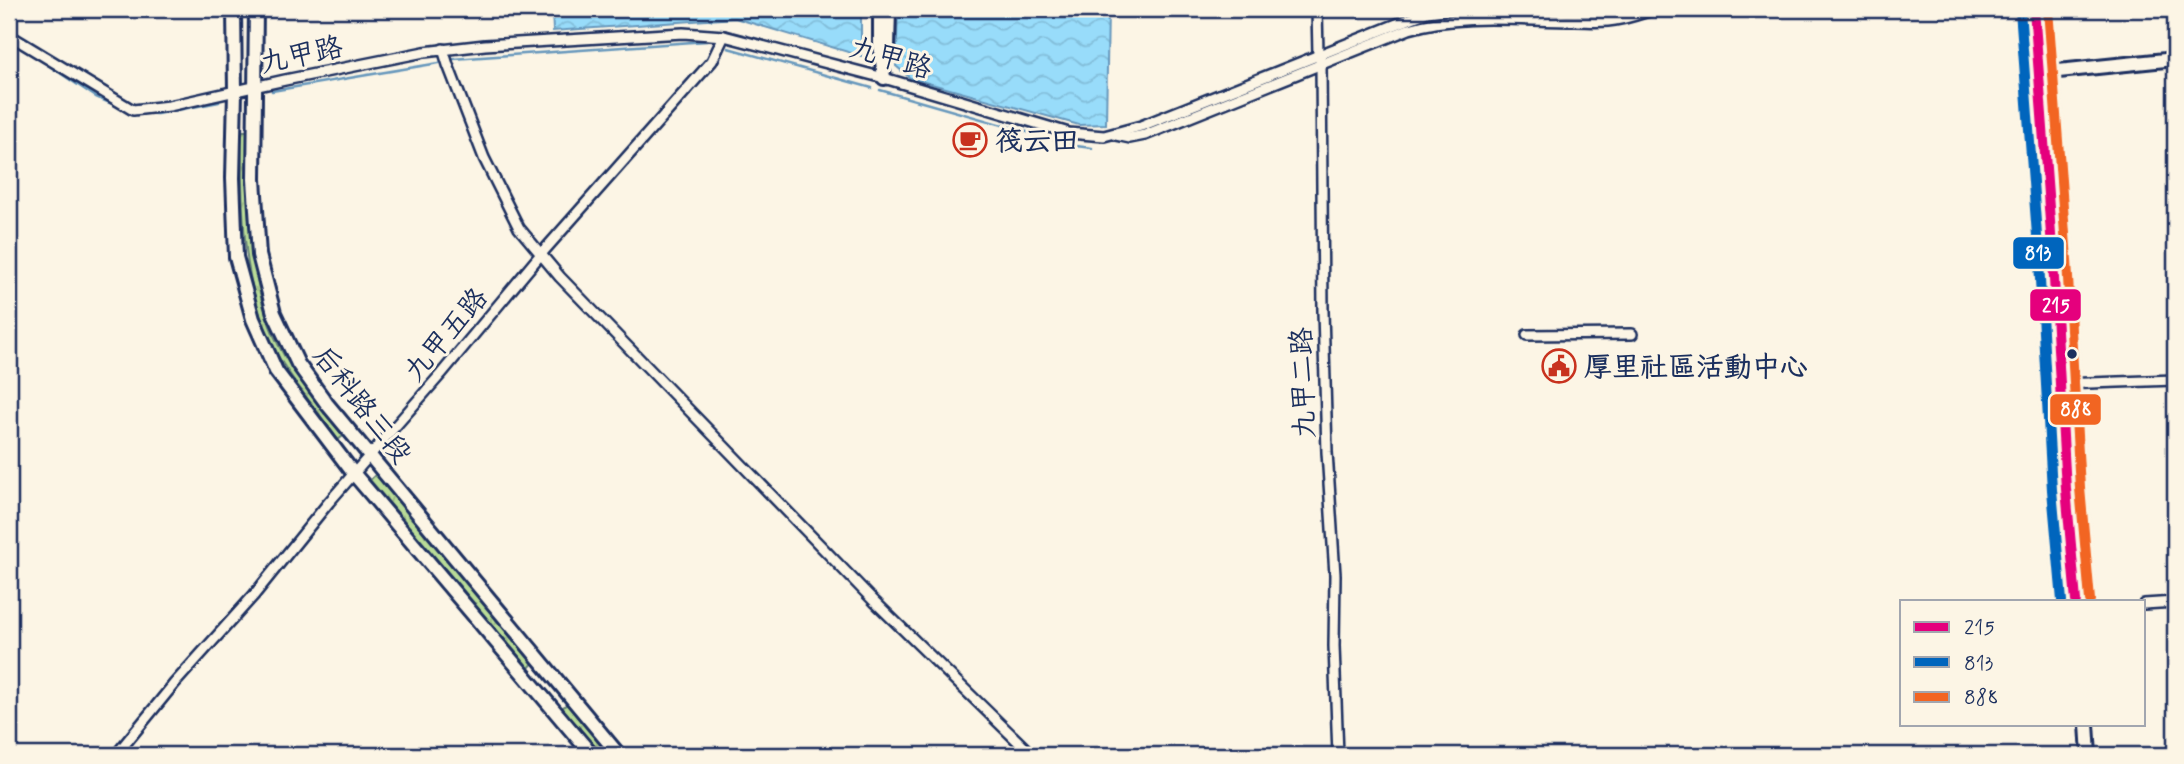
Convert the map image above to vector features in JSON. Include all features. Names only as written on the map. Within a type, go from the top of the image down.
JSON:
[{"type":"street","name":"后科路三段","points":[[234,9],[233,178],[236,257],[253,319],[276,371],[354,474],[592,755]]},
{"type":"street","name":"后科路三段","points":[[256,9],[254,179],[259,255],[274,313],[298,364],[327,404],[619,755]]},
{"type":"street","points":[[880,9],[884,78]]},
{"type":"street","points":[[884,78],[889,9]]},
{"type":"street","name":"九甲二路","points":[[1317,9],[1323,311],[1327,452],[1335,575],[1334,646],[1338,755]]},
{"type":"street","name":"九甲路","points":[[1319,59],[1427,12],[1474,9],[1586,12],[1622,9]]},
{"type":"street","name":"九甲路","points":[[9,35],[133,110],[169,106],[443,49],[683,33],[724,36],[884,78],[1069,133],[1092,136],[1115,135],[1319,59],[1444,20],[1608,21],[1654,9]]},
{"type":"street","points":[[2034,9],[2076,600]]},
{"type":"street","name":"九甲五路","points":[[116,755],[541,254],[712,61],[724,36]]},
{"type":"street","points":[[443,49],[484,158],[519,228],[599,319],[828,553],[1032,755]]},
{"type":"street","points":[[2039,73],[2175,59]]},
{"type":"street","points":[[1527,335],[1633,334]]},
{"type":"street","points":[[2062,384],[2175,380]]},
{"type":"street","points":[[2146,604],[2175,602]]},
{"type":"street","points":[[2087,726],[2090,755]]},
{"type":"green space","points":[[241,131],[250,131],[252,247],[263,304],[285,357],[343,436],[338,440],[281,361],[257,306],[250,278],[243,220]]},
{"type":"green space","points":[[377,473],[535,661],[529,668],[370,480]]},
{"type":"green space","points":[[570,701],[615,755],[599,755],[561,709]]},
{"type":"water","points":[[552,9],[861,9],[861,56],[735,18],[553,31]]},
{"type":"water","points":[[898,9],[1108,9],[1106,124],[1079,125],[910,78],[896,66]]},
{"type":"waterway","points":[[1610,15],[1637,9]]},
{"type":"waterway","points":[[1419,20],[1445,14],[1481,15]]},
{"type":"waterway","points":[[1533,16],[1582,17]]},
{"type":"waterway","points":[[453,59],[707,41]]},
{"type":"waterway","points":[[728,48],[872,88]]},
{"type":"waterway","points":[[33,55],[96,97],[133,113]]},
{"type":"waterway","points":[[272,91],[439,63]]},
{"type":"waterway","points":[[880,90],[1076,146],[1092,148]]},
{"type":"waterway","points":[[139,113],[157,114],[219,102]]},
{"type":"transit line","name":"215","points":[[2034,9],[2076,600]]},
{"type":"transit line","name":"888","points":[[2048,9],[2090,600]]},
{"type":"transit line","name":"813","points":[[2020,10],[2062,600]]},
{"type":"place","name":"筏云田","points":[[970,140]]},
{"type":"place","name":"厚里社區活動中心","points":[[1559,366]]}]
